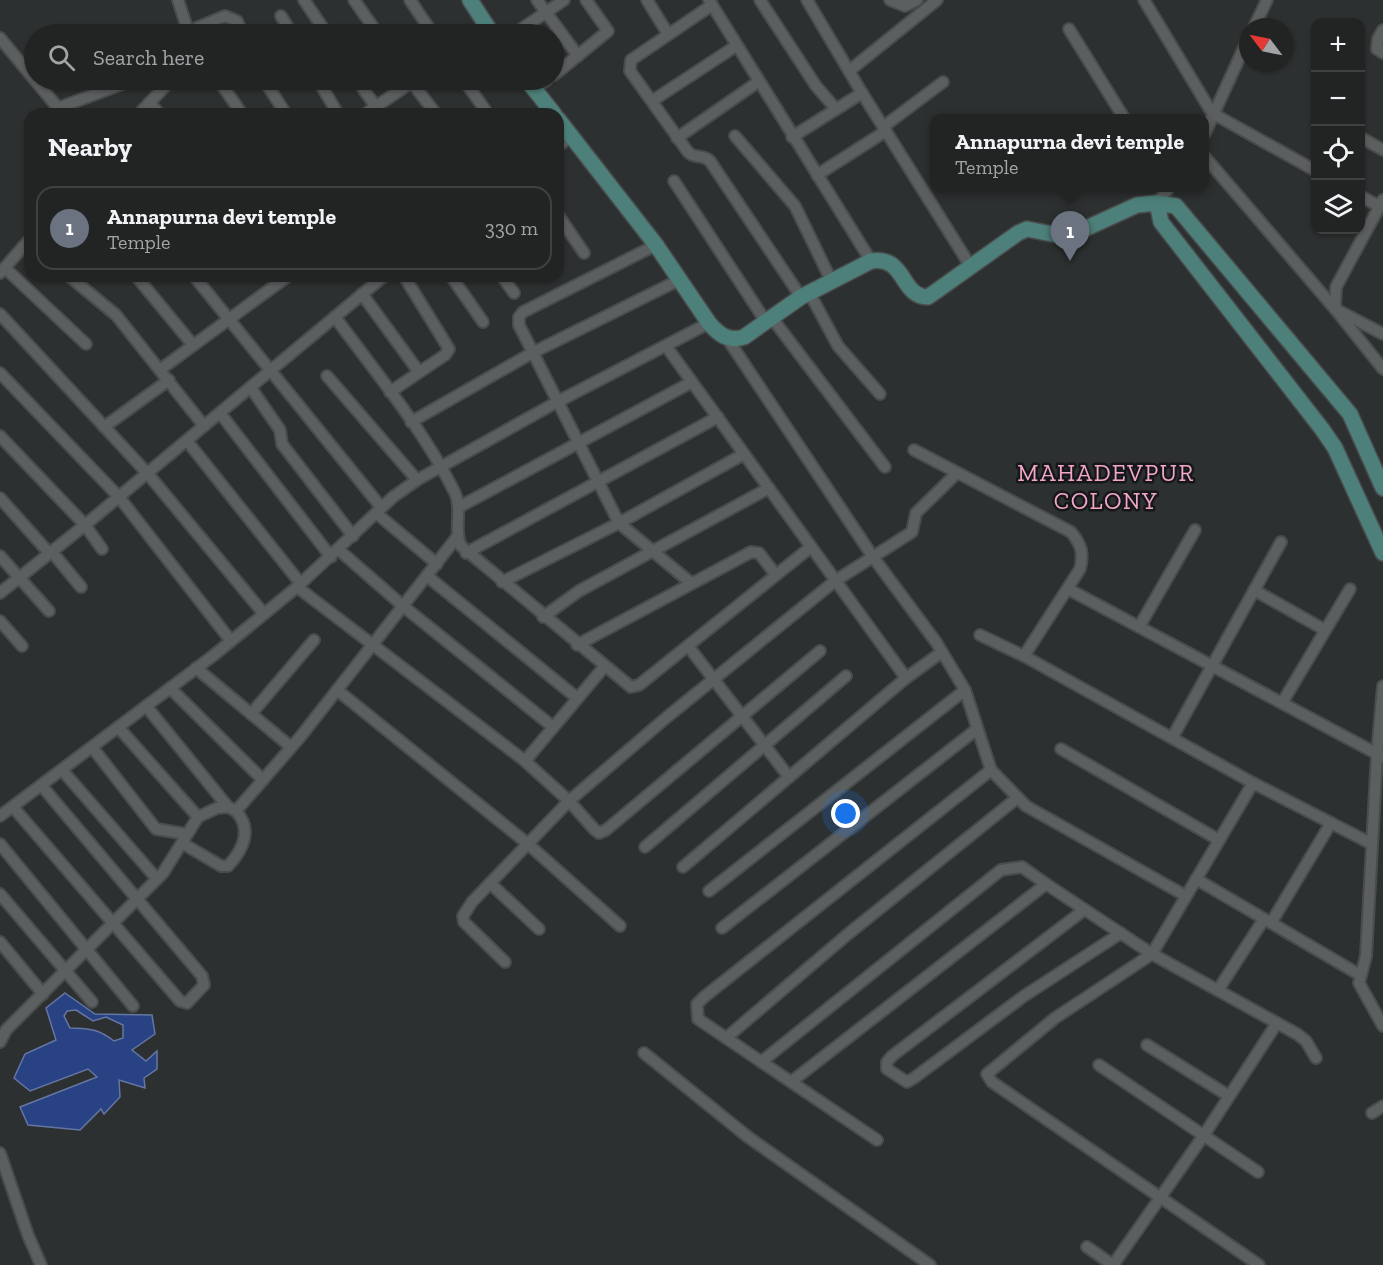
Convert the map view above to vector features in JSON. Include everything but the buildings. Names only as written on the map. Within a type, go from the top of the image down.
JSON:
[{"type":"street","points":[[178,0],[186,24]]},
{"type":"street","points":[[303,0],[320,24]]},
{"type":"street","points":[[354,0],[371,24]]},
{"type":"street","points":[[410,0],[426,24]]},
{"type":"street","points":[[470,0],[481,24]]},
{"type":"street","points":[[537,0],[555,24]]},
{"type":"street","points":[[529,24],[564,0]]},
{"type":"street","points":[[564,67],[608,31],[586,0]]},
{"type":"street","points":[[760,0],[816,86],[836,109]]},
{"type":"street","points":[[807,0],[884,129],[971,267]]},
{"type":"street","points":[[890,0],[905,6],[917,0]]},
{"type":"street","points":[[849,71],[937,0]]},
{"type":"street","points":[[1144,0],[1212,113],[1311,168]]},
{"type":"street","points":[[1258,18],[1267,0]]},
{"type":"street","points":[[650,1],[668,34]]},
{"type":"street","points":[[871,261],[710,3],[631,60],[629,66],[677,138],[691,155],[706,157],[710,161],[805,295],[838,346],[880,394]]},
{"type":"street","points":[[208,24],[225,16],[237,21],[238,24]]},
{"type":"street","points":[[281,16],[286,24]]},
{"type":"street","points":[[1070,29],[1122,114]]},
{"type":"street","points":[[1383,30],[1376,43],[1377,49],[1383,53]]},
{"type":"street","points":[[564,37],[578,56]]},
{"type":"street","points":[[0,38],[24,66]]},
{"type":"street","points":[[652,101],[736,46]]},
{"type":"street","points":[[1209,122],[1239,58]]},
{"type":"street","points":[[677,138],[758,82]]},
{"type":"street","points":[[817,175],[884,129],[943,82]]},
{"type":"street","points":[[44,90],[59,108]]},
{"type":"street","points":[[68,108],[110,90]]},
{"type":"street","points":[[145,108],[161,90]]},
{"type":"street","points":[[225,90],[238,108]]},
{"type":"street","points":[[270,90],[282,108]]},
{"type":"street","points":[[324,90],[334,108]]},
{"type":"street","points":[[364,90],[377,108]]},
{"type":"street","points":[[380,108],[401,90]]},
{"type":"street","points":[[419,90],[432,108]]},
{"type":"street","points":[[471,90],[484,108]]},
{"type":"street","points":[[540,90],[551,108]]},
{"type":"street","points":[[792,137],[862,93]]},
{"type":"street","points":[[149,103],[154,108]]},
{"type":"street","points":[[564,127],[656,245],[709,323],[718,333],[736,340],[744,337],[805,295],[871,261],[882,259],[890,262],[915,294],[921,297],[935,293],[1018,233],[1027,229],[1068,237],[1137,205],[1157,203],[1176,206],[1330,387],[1350,414],[1383,488]]},
{"type":"street","points":[[735,136],[795,206],[831,280]]},
{"type":"street","points":[[564,142],[572,137]]},
{"type":"street","points":[[1365,140],[1383,150]]},
{"type":"street","points":[[1209,162],[1335,309],[1383,369]]},
{"type":"street","points":[[674,181],[769,320],[885,467]]},
{"type":"street","points":[[1164,192],[1157,203],[1161,222],[1335,448],[1383,553]]},
{"type":"street","points":[[1335,309],[1336,287],[1381,203],[1365,198]]},
{"type":"street","points":[[564,224],[584,253]]},
{"type":"street","points":[[656,245],[524,312],[519,317],[519,325],[619,523],[691,583]]},
{"type":"street","points":[[24,248],[2,271],[86,344]]},
{"type":"street","points":[[411,422],[532,353],[681,279]]},
{"type":"street","points":[[77,282],[106,305],[161,369],[204,426]]},
{"type":"street","points":[[141,282],[193,345]]},
{"type":"street","points":[[199,282],[272,370],[379,510],[437,564]]},
{"type":"street","points":[[161,369],[280,282]]},
{"type":"street","points":[[0,593],[148,474],[377,282]]},
{"type":"street","points":[[390,392],[445,355],[449,349],[408,282]]},
{"type":"street","points":[[455,282],[483,322]]},
{"type":"street","points":[[506,282],[514,293]]},
{"type":"street","points":[[362,294],[419,372]]},
{"type":"street","points":[[1335,309],[1383,334]]},
{"type":"street","points":[[0,314],[148,474],[264,614]]},
{"type":"street","points":[[0,1042],[6,1030],[157,879],[198,817],[217,808],[232,809],[263,780],[338,690],[457,537],[459,507],[441,466],[335,317]]},
{"type":"street","points":[[0,816],[231,641],[299,585],[379,510],[417,480],[557,402],[709,323]]},
{"type":"street","points":[[727,338],[873,557],[942,652],[965,690],[991,770],[1016,799],[1186,896]]},
{"type":"street","points":[[666,346],[906,678]]},
{"type":"street","points":[[0,373],[119,497],[231,641]]},
{"type":"street","points":[[327,376],[417,480]]},
{"type":"street","points":[[104,427],[169,380]]},
{"type":"street","points":[[459,507],[692,382]]},
{"type":"street","points":[[250,388],[280,430],[282,444],[353,536]]},
{"type":"street","points":[[220,413],[335,553],[553,727]]},
{"type":"street","points":[[466,553],[718,417]]},
{"type":"street","points":[[0,436],[85,525],[102,549]]},
{"type":"street","points":[[187,441],[299,585],[373,645],[525,761],[569,801],[599,833],[606,830],[820,651]]},
{"type":"street","points":[[914,450],[1071,532],[1079,542],[1084,555],[1080,569],[1024,656]]},
{"type":"street","points":[[502,582],[619,523],[744,454]]},
{"type":"street","points":[[505,962],[464,922],[463,916],[472,902],[569,801],[713,679],[835,581],[912,532],[916,513],[957,473]]},
{"type":"street","points":[[543,617],[579,591],[769,488]]},
{"type":"street","points":[[0,498],[81,587]]},
{"type":"street","points":[[1139,627],[1194,530]]},
{"type":"street","points":[[457,537],[466,553],[631,687],[639,685],[811,547]]},
{"type":"street","points":[[1172,738],[1281,542]]},
{"type":"street","points":[[577,645],[755,550],[776,575]]},
{"type":"street","points":[[0,556],[49,611]]},
{"type":"street","points":[[426,576],[577,698]]},
{"type":"street","points":[[1068,589],[1380,756]]},
{"type":"street","points":[[1282,703],[1350,589]]},
{"type":"street","points":[[1254,590],[1325,630]]},
{"type":"street","points":[[0,621],[22,646]]},
{"type":"street","points":[[980,635],[1024,656],[1253,783],[1372,844]]},
{"type":"street","points":[[251,714],[314,640]]},
{"type":"street","points":[[688,646],[789,777]]},
{"type":"street","points":[[683,867],[906,678],[942,652]]},
{"type":"street","points":[[525,761],[604,667]]},
{"type":"street","points":[[196,668],[291,747]]},
{"type":"street","points":[[645,847],[846,676]]},
{"type":"street","points":[[1383,686],[1366,956],[1359,983],[1383,1026]]},
{"type":"street","points":[[170,688],[263,780]]},
{"type":"street","points":[[338,690],[528,844],[620,926]]},
{"type":"street","points":[[708,891],[965,690]]},
{"type":"street","points":[[92,747],[156,829],[184,838],[221,866],[228,866],[244,843],[245,826],[146,706]]},
{"type":"street","points":[[118,727],[198,817]]},
{"type":"street","points":[[722,928],[977,729]]},
{"type":"street","points":[[1061,750],[1219,840]]},
{"type":"street","points":[[62,770],[157,879]]},
{"type":"street","points":[[877,1140],[698,1019],[695,1011],[704,997],[991,770]]},
{"type":"street","points":[[1253,783],[1152,954],[1055,1018],[987,1074],[992,1082],[1259,1265]]},
{"type":"street","points":[[13,807],[180,1001],[187,1004],[204,985],[202,976],[41,785]]},
{"type":"street","points":[[726,1038],[848,934],[1016,799]]},
{"type":"street","points":[[1218,990],[1268,921],[1331,823]]},
{"type":"street","points":[[0,844],[89,949],[133,1006]]},
{"type":"street","points":[[761,1062],[1001,870],[1022,867],[1152,954],[1306,1041],[1316,1058]]},
{"type":"street","points":[[1196,879],[1360,975]]},
{"type":"street","points":[[490,883],[538,929]]},
{"type":"street","points":[[790,1082],[1046,884]]},
{"type":"street","points":[[0,894],[92,1002]]},
{"type":"street","points":[[1084,910],[892,1056],[887,1062],[887,1069],[908,1082],[1024,996],[1121,933]]},
{"type":"street","points":[[0,942],[43,994]]},
{"type":"street","points":[[1087,1247],[1113,1265],[1204,1135],[1277,1023]]},
{"type":"street","points":[[1147,1045],[1229,1096]]},
{"type":"street","points":[[644,1053],[748,1137],[930,1265]]},
{"type":"street","points":[[1099,1065],[1258,1172]]},
{"type":"street","points":[[1372,1113],[1383,1106]]},
{"type":"street","points":[[0,1152],[28,1235],[41,1265]]},
{"type":"water","points":[[65,993],[95,1014],[152,1015],[155,1034],[132,1050],[146,1061],[157,1051],[157,1069],[144,1078],[145,1088],[119,1080],[120,1097],[104,1114],[101,1109],[80,1130],[28,1125],[20,1107],[97,1077],[88,1069],[30,1091],[14,1078],[25,1054],[56,1040],[46,1008]],"holes":[[[76,1010],[93,1021],[106,1017],[123,1025],[123,1038],[114,1041],[98,1031],[70,1028],[64,1016],[67,1011]]]},
{"type":"place","name":"Annapurna devi temple","points":[[1070,261]]},
{"type":"district","name":"MAHADEVPUR COLONY","points":[[1106,487]]}]
